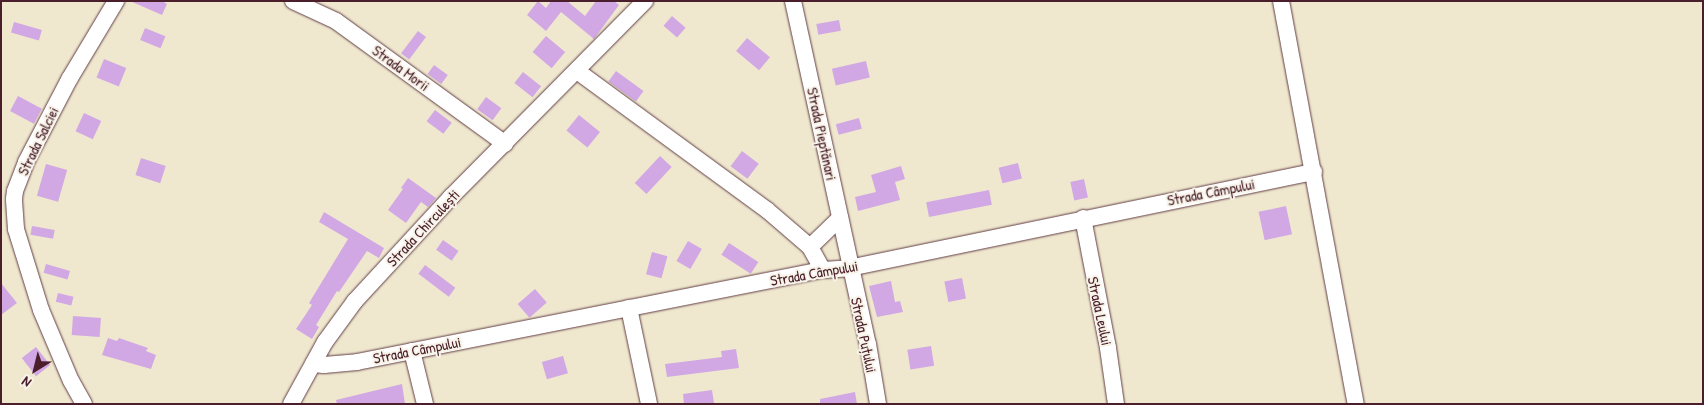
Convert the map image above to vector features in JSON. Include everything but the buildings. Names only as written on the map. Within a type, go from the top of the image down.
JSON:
[{"type":"street","name":"Strada Salciei","points":[[84,404],[71,381],[41,310],[16,229],[14,200],[15,190],[26,162],[70,78],[116,1]]},
{"type":"street","name":"Strada Morii","points":[[292,1],[336,21],[505,144]]},
{"type":"street","name":"Strada Chirculești","points":[[291,404],[339,321],[355,301],[452,197],[645,1]]},
{"type":"street","name":"Strada Pieptănari","points":[[793,1],[849,268]]},
{"type":"street","points":[[1281,1],[1356,404]]},
{"type":"street","points":[[577,71],[767,210],[810,247],[823,270]]},
{"type":"street","name":"Strada Câmpului","points":[[313,364],[357,362],[823,270],[849,268],[1082,218],[1314,172]]},
{"type":"street","points":[[810,247],[840,218]]},
{"type":"street","name":"Strada Leului","points":[[1082,218],[1108,348],[1116,404]]},
{"type":"street","name":"Strada Puțului","points":[[849,268],[868,344],[878,404]]},
{"type":"street","points":[[629,308],[649,404]]},
{"type":"street","points":[[412,351],[425,404]]}]
